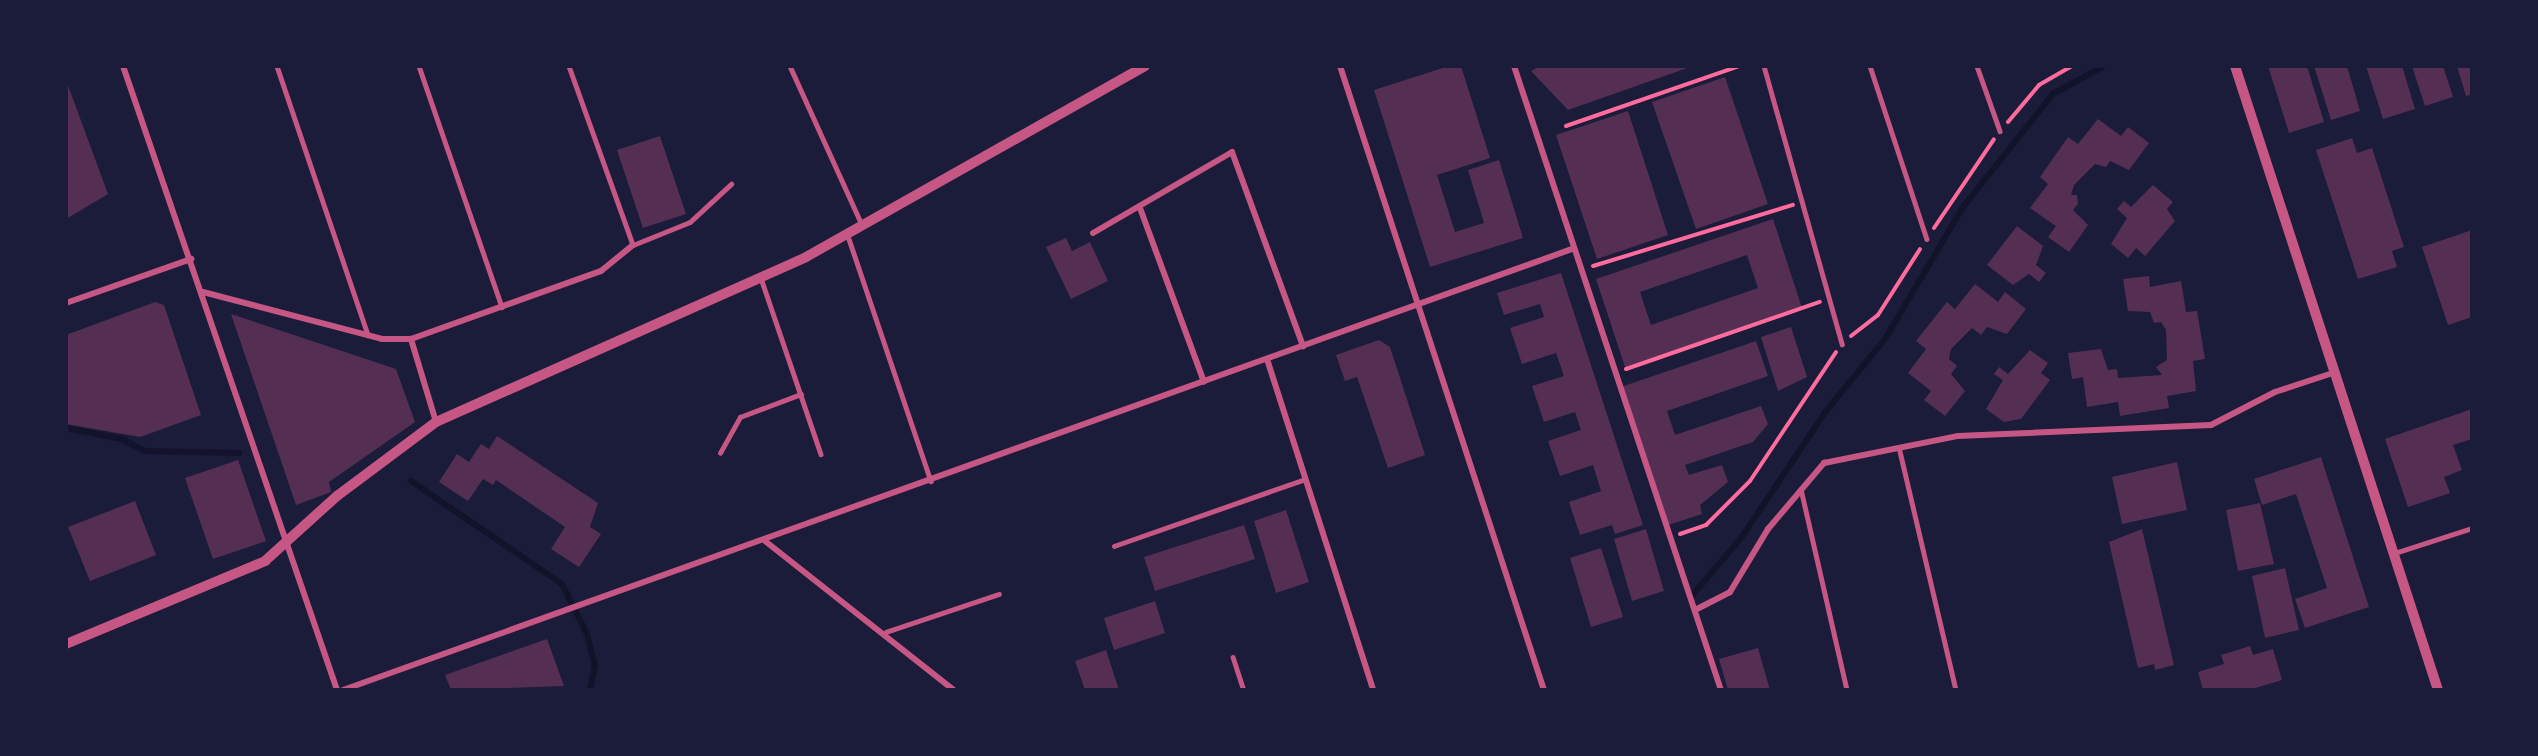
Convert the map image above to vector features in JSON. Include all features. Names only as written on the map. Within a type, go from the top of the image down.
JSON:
[{"type":"street","points":[[123,66],[203,292],[337,690]]},
{"type":"street","points":[[66,644],[223,581],[287,543],[337,496],[436,422],[761,278],[862,225],[1145,66]]},
{"type":"street","points":[[1340,66],[1544,690]]},
{"type":"street","points":[[1514,66],[1572,249],[1721,690]]},
{"type":"street","points":[[2235,66],[2337,372],[2438,690]]},
{"type":"street","points":[[1093,233],[1140,208],[1232,152],[1303,346]]},
{"type":"street","points":[[1140,208],[1204,382]]},
{"type":"street","points":[[203,292],[368,335],[411,339],[503,309],[601,272],[633,245]]},
{"type":"street","points":[[343,690],[554,617],[1572,249]]},
{"type":"street","points":[[66,303],[190,259]]},
{"type":"street","points":[[411,339],[436,422]]},
{"type":"street","points":[[1267,359],[1373,690]]},
{"type":"street","points":[[1694,607],[1730,592],[1801,489],[1824,463],[1958,436],[2211,425],[2275,392],[2337,372]]},
{"type":"street","points":[[765,540],[886,632],[947,687],[954,690]]},
{"type":"lane","points":[[277,66],[368,335]]},
{"type":"lane","points":[[419,66],[503,309]]},
{"type":"lane","points":[[568,66],[633,245],[690,222],[731,184]]},
{"type":"lane","points":[[790,66],[862,225]]},
{"type":"lane","points":[[1764,66],[1842,344]]},
{"type":"lane","points":[[1870,66],[1927,239]]},
{"type":"lane","points":[[1977,66],[2000,131]]},
{"type":"lane","points":[[847,233],[932,480]]},
{"type":"lane","points":[[761,278],[821,454]]},
{"type":"lane","points":[[720,453],[740,417],[801,394]]},
{"type":"lane","points":[[1899,447],[1956,690]]},
{"type":"lane","points":[[1114,546],[1305,478]]},
{"type":"lane","points":[[1801,489],[1847,690]]},
{"type":"lane","points":[[2395,553],[2472,528]]},
{"type":"lane","points":[[886,632],[999,594]]},
{"type":"lane","points":[[1233,657],[1244,690]]},
{"type":"path","points":[[1566,126],[1739,66]]},
{"type":"path","points":[[1670,538],[1706,525],[1750,481],[1842,344],[1878,315],[2000,131],[2039,85],[2072,66]]},
{"type":"path","points":[[1580,270],[1802,202]]},
{"type":"path","points":[[1614,373],[1829,298]]},
{"type":"building","points":[[1449,66],[1461,66],[1490,158],[1437,175],[1455,232],[1484,223],[1468,170],[1499,160],[1523,238],[1430,267],[1374,90]]},
{"type":"building","points":[[1540,66],[1693,66],[1568,110],[1531,71]]},
{"type":"building","points":[[2268,66],[2307,66],[2324,122],[2289,133]]},
{"type":"building","points":[[2314,66],[2347,66],[2360,111],[2331,120]]},
{"type":"building","points":[[2366,66],[2402,66],[2415,109],[2383,119]]},
{"type":"building","points":[[2412,66],[2443,66],[2453,97],[2425,106]]},
{"type":"building","points":[[2457,66],[2472,66],[2472,94],[2466,96]]},
{"type":"building","points":[[1725,77],[1768,204],[1696,229],[1652,102]]},
{"type":"building","points":[[66,80],[108,194],[66,219]]},
{"type":"building","points":[[1628,111],[1668,235],[1597,259],[1556,135]]},
{"type":"building","points":[[2098,119],[2121,136],[2128,127],[2149,143],[2129,170],[2110,161],[2106,167],[2095,164],[2074,185],[2071,195],[2077,195],[2078,204],[2073,210],[2088,225],[2069,252],[2048,237],[2056,226],[2030,208],[2048,184],[2040,177],[2068,137],[2078,144]]},
{"type":"building","points":[[660,136],[686,214],[643,228],[617,150]]},
{"type":"building","points":[[2352,138],[2357,153],[2372,148],[2404,247],[2392,251],[2397,267],[2358,279],[2316,150]]},
{"type":"building","points":[[2153,185],[2173,202],[2167,209],[2175,221],[2145,256],[2136,248],[2128,258],[2111,244],[2127,218],[2117,209],[2124,201],[2131,207]]},
{"type":"building","points":[[1773,219],[1802,308],[1625,367],[1596,279]],"holes":[[[1747,255],[1758,288],[1651,325],[1640,292]]]},
{"type":"building","points":[[2017,226],[2043,246],[2036,265],[2046,273],[2039,282],[2029,274],[2013,285],[1987,265]]},
{"type":"building","points":[[2472,230],[2472,317],[2448,325],[2422,247]]},
{"type":"building","points":[[1066,238],[1072,251],[1090,242],[1108,281],[1071,299],[1046,247]]},
{"type":"building","points":[[1561,273],[1643,525],[1615,534],[1612,525],[1580,535],[1569,502],[1601,491],[1593,465],[1560,476],[1548,441],[1581,430],[1575,412],[1544,422],[1532,386],[1564,376],[1556,353],[1522,364],[1510,328],[1544,317],[1540,304],[1504,315],[1497,293]]},
{"type":"building","points":[[2149,276],[2150,287],[2181,281],[2186,312],[2197,311],[2205,359],[2193,361],[2196,391],[2167,396],[2169,408],[2120,416],[2118,402],[2087,407],[2083,377],[2072,379],[2068,353],[2101,349],[2108,370],[2117,369],[2118,378],[2162,375],[2156,367],[2167,360],[2166,330],[2161,322],[2154,323],[2150,312],[2128,311],[2123,279]]},
{"type":"building","points":[[1975,284],[1998,302],[2005,292],[2026,309],[2007,334],[1987,327],[1981,335],[1972,328],[1951,349],[1949,359],[1957,366],[1951,374],[1965,391],[1945,416],[1924,400],[1931,391],[1908,373],[1926,349],[1916,341],[1947,302],[1955,309]]},
{"type":"building","points":[[155,302],[164,305],[201,415],[140,437],[66,424],[66,335]]},
{"type":"building","points":[[231,314],[396,369],[415,422],[329,482],[331,492],[296,505]]},
{"type":"building","points":[[1791,327],[1807,377],[1778,391],[1761,337]]},
{"type":"building","points":[[1379,340],[1390,347],[1425,455],[1388,468],[1357,377],[1345,381],[1336,355]]},
{"type":"building","points":[[1756,341],[1768,376],[1667,411],[1675,435],[1761,406],[1768,424],[1753,442],[1685,465],[1689,475],[1722,465],[1728,482],[1700,505],[1702,514],[1668,525],[1621,387]]},
{"type":"building","points":[[2030,350],[2048,363],[2041,373],[2050,380],[2021,419],[2004,422],[1986,409],[2003,380],[1994,374],[1999,367],[2008,374]]},
{"type":"building","points":[[2472,409],[2472,439],[2453,445],[2462,470],[2444,477],[2450,493],[2408,507],[2385,439]]},
{"type":"building","points":[[497,436],[598,503],[590,527],[601,534],[579,567],[551,549],[565,527],[496,480],[493,485],[483,479],[468,501],[439,482],[457,454],[469,462],[481,444],[489,449]]},
{"type":"building","points":[[2321,457],[2369,607],[2305,628],[2295,599],[2327,588],[2296,494],[2262,505],[2254,479]]},
{"type":"building","points":[[238,460],[266,541],[213,559],[185,478]]},
{"type":"building","points":[[2177,462],[2187,510],[2122,524],[2112,477]]},
{"type":"building","points":[[135,501],[156,555],[90,581],[68,527]]},
{"type":"building","points":[[2260,503],[2274,564],[2238,571],[2226,510]]},
{"type":"building","points":[[1286,510],[1309,582],[1276,593],[1254,521]]},
{"type":"building","points":[[1244,525],[1255,559],[1155,591],[1144,557]]},
{"type":"building","points":[[1646,529],[1664,591],[1632,601],[1614,539]]},
{"type":"building","points":[[2142,529],[2174,665],[2155,670],[2154,664],[2138,668],[2109,542]]},
{"type":"building","points":[[1601,548],[1623,617],[1591,627],[1570,558]]},
{"type":"building","points":[[2285,568],[2299,630],[2265,638],[2252,576]]},
{"type":"building","points":[[1155,601],[1165,633],[1114,650],[1104,618]]},
{"type":"building","points":[[547,639],[564,686],[451,690],[445,675]]},
{"type":"building","points":[[2250,646],[2253,655],[2273,649],[2282,680],[2249,690],[2203,690],[2198,672],[2224,664],[2221,655]]},
{"type":"building","points":[[1758,648],[1770,690],[1728,690],[1719,659]]},
{"type":"building","points":[[1106,650],[1119,690],[1085,690],[1075,661]]},
{"type":"waterway","points":[[1690,598],[1741,538],[1826,411],[1885,339],[1963,207],[2053,94],[2104,66]]},
{"type":"waterway","points":[[66,428],[122,439],[145,451],[239,453]]},
{"type":"waterway","points":[[411,481],[562,584],[587,634],[595,665],[590,690]]}]
